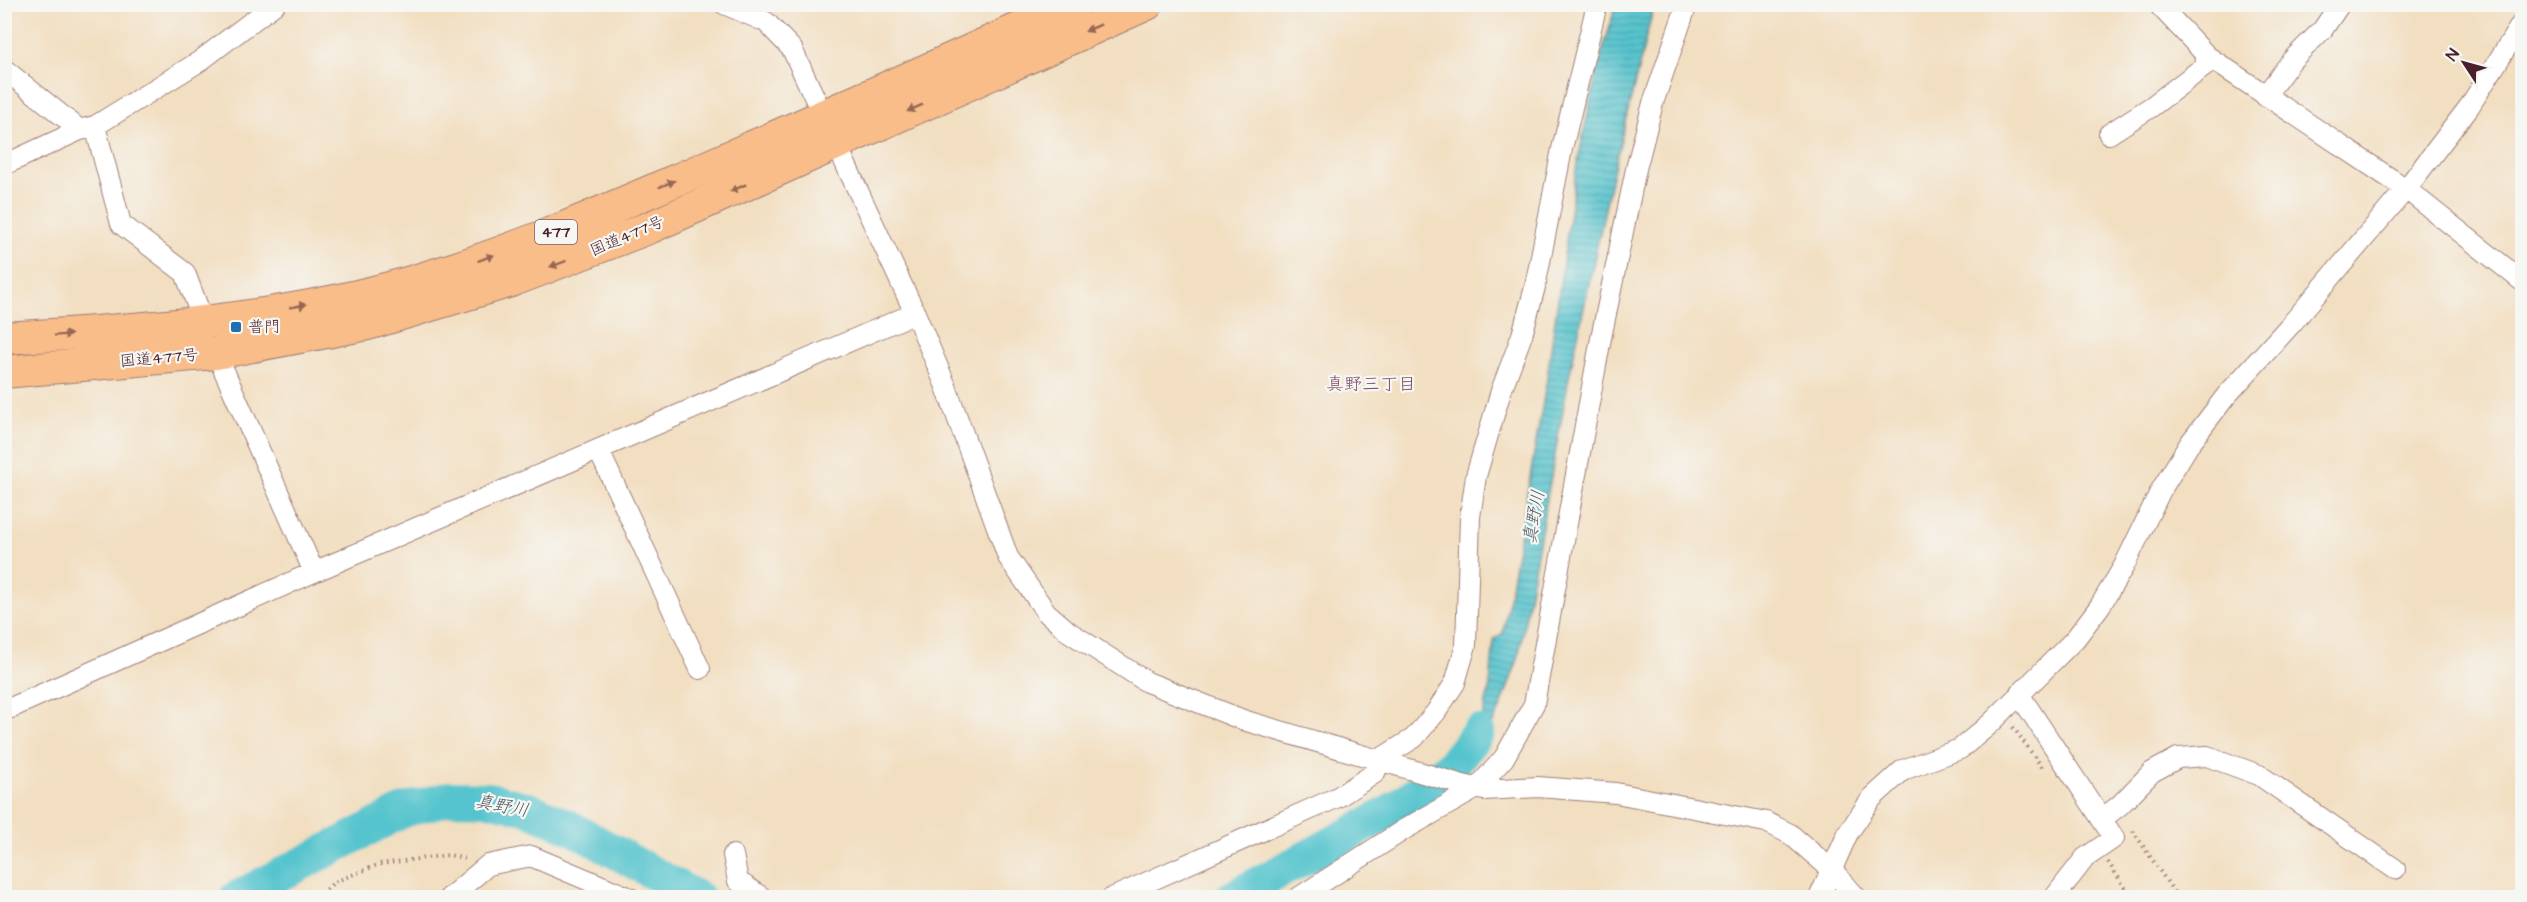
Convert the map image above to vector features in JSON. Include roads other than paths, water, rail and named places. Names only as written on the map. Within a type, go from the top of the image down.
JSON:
[{"type":"highway","name":"国道477号","points":[[4,372],[216,353],[368,324],[511,281],[651,227],[830,130],[1074,4]]},
{"type":"highway","name":"国道477号","points":[[4,338],[204,323],[352,297],[412,282],[469,264],[830,130],[1147,4]]},
{"type":"street","points":[[4,165],[88,128],[200,61],[275,4]]},
{"type":"street","points":[[724,4],[766,22],[792,49],[915,313],[945,384],[1008,557],[1046,612],[1069,632],[1147,682],[1243,720],[1470,787],[1495,790],[1538,787],[1616,793],[1766,822],[1790,834],[1832,870],[1857,897]]},
{"type":"street","points":[[1112,897],[1338,797],[1375,773],[1414,738],[1436,712],[1455,683],[1466,645],[1470,517],[1476,476],[1501,391],[1522,336],[1535,287],[1562,149],[1597,4]]},
{"type":"street","points":[[1298,897],[1470,787],[1504,758],[1534,704],[1594,371],[1636,169],[1653,103],[1687,4]]},
{"type":"street","points":[[2158,4],[2213,60],[2406,189],[2523,281]]},
{"type":"street","points":[[2265,96],[2292,60],[2323,29],[2340,4]]},
{"type":"street","points":[[1819,897],[1848,833],[1872,798],[1903,770],[1960,749],[1990,724],[2075,639],[2100,606],[2124,566],[2161,490],[2190,442],[2218,405],[2368,236],[2406,189],[2469,107],[2523,23]]},
{"type":"street","points":[[2109,134],[2151,107],[2213,60]]},
{"type":"street","points":[[4,69],[88,128],[121,224],[185,273],[204,323]]},
{"type":"street","points":[[4,711],[314,572],[915,313]]},
{"type":"street","points":[[216,353],[314,572]]},
{"type":"street","points":[[599,451],[700,669]]},
{"type":"street","points":[[2019,694],[2114,838],[2085,858],[2054,897]]},
{"type":"street","points":[[2102,819],[2120,805],[2152,772],[2178,758],[2207,756],[2259,775],[2395,869]]},
{"type":"street","points":[[733,855],[738,881],[763,897]]},
{"type":"street","points":[[449,897],[488,865],[531,856],[630,897]]},
{"type":"water","points":[[1616,5],[1654,5],[1612,176],[1568,382],[1518,659],[1500,709],[1488,732],[1454,770],[1443,767],[1483,716],[1490,685],[1494,639],[1503,633],[1546,385],[1576,170],[1597,70]]},
{"type":"waterway","name":"真野川","points":[[1231,898],[1390,812],[1453,764],[1478,732]]},
{"type":"waterway","name":"真野川","points":[[236,898],[405,810],[450,798],[489,799],[529,809],[572,828],[698,898]]},
{"type":"place","name":"普門","points":[[236,327]]},
{"type":"district","name":"真野三丁目","points":[[1371,384]]}]
